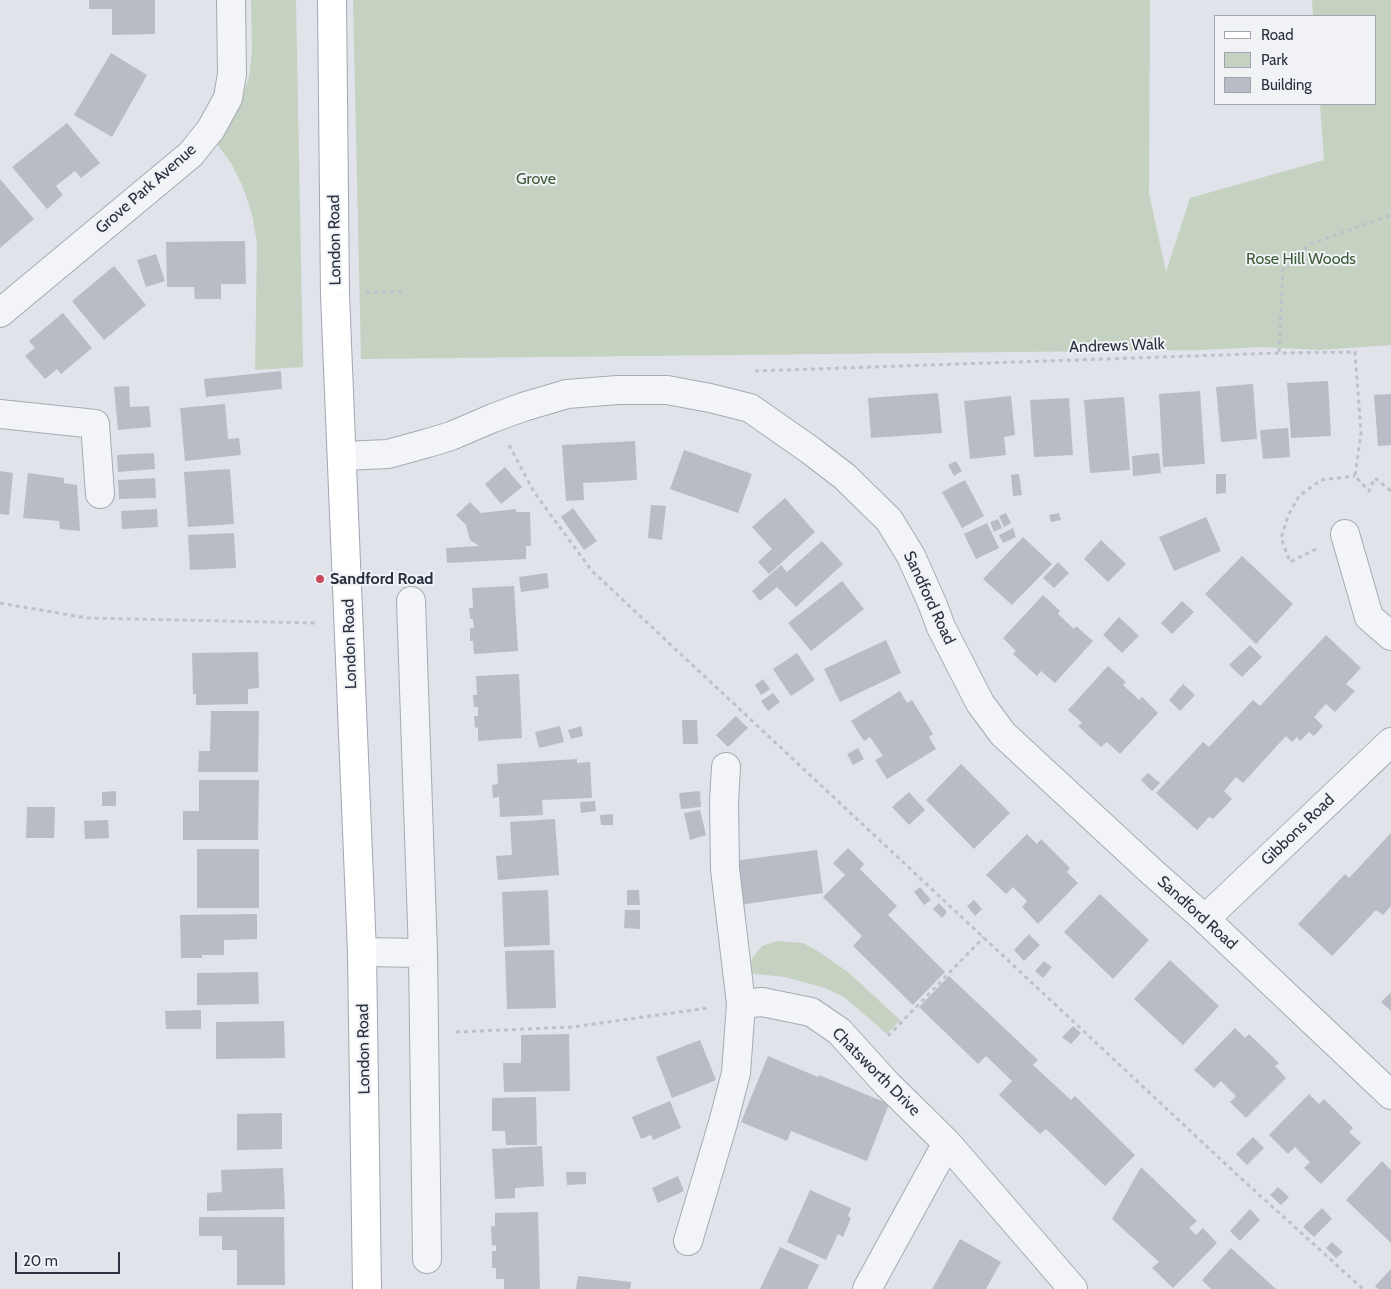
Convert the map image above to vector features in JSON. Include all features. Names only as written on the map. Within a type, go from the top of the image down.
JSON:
[{"type":"main road","name":"London Road","points":[[332,0],[335,294],[362,952],[367,1289]]},
{"type":"street","name":"Grove Park Avenue","points":[[0,314],[190,154],[211,129],[228,98],[232,74],[231,0]]},
{"type":"street","name":"Sandford Road","points":[[343,456],[396,452],[451,436],[523,407],[567,394],[618,390],[667,390],[750,408],[844,476],[890,520],[911,556],[941,627],[980,703],[1003,734],[1205,919],[1391,1095]]},
{"type":"street","points":[[0,414],[95,424],[100,494]]},
{"type":"street","points":[[1345,534],[1369,617],[1391,636]]},
{"type":"street","points":[[411,601],[425,1033],[427,1258]]},
{"type":"street","name":"Gibbons Road","points":[[1205,919],[1391,742]]},
{"type":"street","points":[[688,1241],[736,1073],[741,1004],[724,869],[726,767]]},
{"type":"street","points":[[362,952],[423,953]]},
{"type":"street","name":"Chatsworth Drive","points":[[741,1004],[762,1002],[811,1012],[839,1031],[887,1084],[947,1143],[1072,1289]]},
{"type":"street","points":[[868,1289],[947,1143]]},
{"type":"path","points":[[1280,353],[1283,269],[1310,244],[1391,214]]},
{"type":"path","points":[[335,294],[405,291]]},
{"type":"path","name":"Andrews Walk","points":[[755,370],[1355,352],[1361,433],[1355,476]]},
{"type":"path","points":[[493,418],[534,492],[592,571],[1233,1171],[1363,1289]]},
{"type":"path","points":[[1345,534],[1290,562],[1281,538],[1288,516],[1299,496],[1321,480],[1355,476],[1370,491],[1375,478],[1391,491]]},
{"type":"path","points":[[0,603],[87,618],[349,623]]},
{"type":"path","points":[[865,1060],[984,937]]},
{"type":"path","points":[[425,1033],[572,1027],[741,1004]]},
{"type":"green space","points":[[251,0],[296,0],[303,367],[255,370],[257,243],[252,214],[242,185],[231,163],[217,144],[241,101],[249,77],[252,51]]},
{"type":"green space","name":"Grove","points":[[353,0],[1150,0],[1149,193],[1166,272],[1190,198],[1324,160],[1320,105],[1376,105],[1376,15],[1313,15],[1312,0],[1391,0],[1391,345],[1320,350],[1261,347],[1204,350],[361,359]]},
{"type":"green space","points":[[778,941],[803,943],[816,950],[848,972],[900,1020],[887,1034],[844,997],[825,988],[785,977],[747,973],[753,957],[762,946]]},
{"type":"building","points":[[89,0],[155,0],[155,34],[112,35],[112,9],[89,9]]},
{"type":"building","points":[[111,53],[147,75],[112,137],[74,115]]},
{"type":"building","points":[[67,123],[100,163],[81,178],[75,171],[56,186],[63,195],[47,209],[12,167]]},
{"type":"building","points":[[0,179],[34,219],[0,248]]},
{"type":"building","points":[[245,241],[246,284],[221,284],[221,299],[195,299],[194,287],[167,287],[166,242]]},
{"type":"building","points":[[156,254],[165,281],[146,287],[137,260]]},
{"type":"building","points":[[114,266],[146,305],[104,340],[72,301]]},
{"type":"building","points":[[63,313],[92,348],[61,374],[57,369],[45,379],[25,356],[35,348],[29,341]]},
{"type":"building","points":[[281,371],[282,389],[206,397],[204,379]]},
{"type":"building","points":[[1328,381],[1331,436],[1291,438],[1287,383]]},
{"type":"building","points":[[1253,384],[1257,439],[1221,442],[1216,387]]},
{"type":"building","points":[[129,386],[130,407],[149,406],[151,427],[118,430],[114,387]]},
{"type":"building","points":[[1200,391],[1205,464],[1163,467],[1159,394]]},
{"type":"building","points":[[938,393],[942,433],[871,438],[868,398]]},
{"type":"building","points":[[1391,394],[1391,445],[1378,446],[1374,395]]},
{"type":"building","points":[[1011,396],[1015,435],[1004,437],[1006,455],[970,459],[964,401]]},
{"type":"building","points":[[1124,397],[1130,470],[1090,473],[1084,400]]},
{"type":"building","points":[[1069,398],[1073,455],[1034,457],[1030,400]]},
{"type":"building","points":[[225,404],[228,439],[239,438],[241,455],[185,461],[180,408]]},
{"type":"building","points":[[1288,428],[1290,457],[1263,459],[1260,430]]},
{"type":"building","points":[[635,441],[637,480],[583,483],[584,500],[566,501],[562,445]]},
{"type":"building","points":[[684,450],[752,474],[738,513],[670,489]]},
{"type":"building","points":[[154,453],[155,469],[118,472],[117,455]]},
{"type":"building","points":[[1159,453],[1161,473],[1133,476],[1132,456]]},
{"type":"building","points":[[956,461],[962,471],[954,476],[948,465]]},
{"type":"building","points":[[505,467],[522,487],[501,504],[485,484]]},
{"type":"building","points":[[230,469],[234,524],[188,527],[184,472]]},
{"type":"building","points":[[0,471],[13,473],[9,515],[0,514]]},
{"type":"building","points":[[28,473],[64,478],[64,483],[77,485],[80,531],[60,529],[59,521],[23,518]]},
{"type":"building","points":[[1019,474],[1022,495],[1013,496],[1011,475]]},
{"type":"building","points":[[1216,474],[1226,474],[1226,493],[1216,494]]},
{"type":"building","points":[[155,478],[156,498],[119,499],[118,480]]},
{"type":"building","points":[[965,480],[984,516],[962,528],[942,492]]},
{"type":"building","points":[[785,498],[815,532],[769,574],[758,562],[772,549],[752,527]]},
{"type":"building","points":[[470,502],[481,513],[516,509],[516,512],[530,512],[531,546],[526,546],[526,559],[447,563],[446,548],[479,546],[470,540],[466,525],[456,515]]},
{"type":"building","points":[[651,505],[666,506],[662,540],[648,538]]},
{"type":"building","points":[[573,508],[597,541],[584,550],[561,517]]},
{"type":"building","points":[[157,509],[158,527],[122,529],[121,511]]},
{"type":"building","points":[[1006,513],[1011,523],[1004,527],[999,516]]},
{"type":"building","points":[[1059,513],[1061,520],[1051,522],[1049,515]]},
{"type":"building","points":[[1206,517],[1221,551],[1174,571],[1159,537]]},
{"type":"building","points":[[998,519],[1002,528],[994,532],[990,522]]},
{"type":"building","points":[[987,523],[999,548],[976,559],[964,534]]},
{"type":"building","points":[[1013,528],[1016,537],[1003,543],[999,535]]},
{"type":"building","points":[[234,533],[236,568],[190,570],[188,535]]},
{"type":"building","points":[[1023,537],[1052,564],[1012,605],[983,579]]},
{"type":"building","points":[[1101,540],[1126,564],[1108,582],[1084,559]]},
{"type":"building","points":[[822,541],[843,564],[796,607],[777,587],[760,601],[752,591],[781,565],[787,572]]},
{"type":"building","points":[[1242,556],[1293,604],[1256,644],[1205,594]]},
{"type":"building","points":[[1058,562],[1069,573],[1054,588],[1043,578]]},
{"type":"building","points":[[547,573],[549,588],[521,592],[519,577]]},
{"type":"building","points":[[842,581],[864,609],[811,651],[788,623]]},
{"type":"building","points":[[514,586],[518,651],[474,654],[473,641],[470,641],[470,628],[474,628],[473,619],[470,619],[469,608],[473,608],[472,588]]},
{"type":"building","points":[[1043,595],[1060,611],[1058,614],[1074,629],[1076,626],[1093,641],[1055,683],[1041,671],[1037,676],[1013,654],[1016,651],[1003,638]]},
{"type":"building","points":[[1182,601],[1194,612],[1172,634],[1161,623]]},
{"type":"building","points":[[1119,617],[1139,636],[1122,653],[1103,635]]},
{"type":"building","points":[[1326,635],[1361,668],[1346,684],[1355,691],[1335,712],[1326,704],[1314,717],[1323,726],[1314,736],[1309,732],[1300,741],[1297,737],[1292,742],[1286,736],[1243,783],[1236,777],[1224,791],[1232,799],[1213,819],[1209,817],[1197,830],[1156,793],[1203,742],[1209,747],[1253,700],[1260,706]]},
{"type":"building","points":[[886,640],[901,673],[840,702],[824,669]]},
{"type":"building","points":[[1250,645],[1262,657],[1242,677],[1229,665]]},
{"type":"building","points":[[258,652],[259,688],[248,689],[248,704],[196,705],[196,694],[193,694],[192,653]]},
{"type":"building","points":[[797,653],[815,680],[791,696],[773,669]]},
{"type":"building","points":[[1108,666],[1126,682],[1123,685],[1139,700],[1142,697],[1158,713],[1120,754],[1107,742],[1101,747],[1078,726],[1082,723],[1068,710]]},
{"type":"building","points":[[519,674],[522,738],[478,741],[478,727],[475,728],[474,716],[478,716],[478,707],[474,707],[473,695],[477,695],[476,676]]},
{"type":"building","points":[[763,679],[770,689],[761,695],[755,685]]},
{"type":"building","points":[[1183,684],[1195,695],[1180,711],[1169,700]]},
{"type":"building","points":[[900,691],[907,703],[912,700],[933,734],[929,737],[936,749],[887,779],[875,760],[883,756],[870,737],[864,741],[851,721]]},
{"type":"building","points":[[773,693],[780,702],[768,711],[761,701]]},
{"type":"building","points":[[211,711],[259,711],[258,772],[198,772],[199,751],[210,751]]},
{"type":"building","points":[[736,716],[748,728],[728,747],[716,735]]},
{"type":"building","points":[[682,720],[697,720],[698,744],[683,744]]},
{"type":"building","points":[[560,726],[564,742],[539,748],[535,732]]},
{"type":"building","points":[[581,726],[583,736],[571,739],[568,730]]},
{"type":"building","points":[[858,748],[864,759],[853,765],[847,754]]},
{"type":"building","points":[[577,759],[577,763],[590,762],[592,798],[542,800],[543,815],[500,817],[499,797],[493,798],[492,785],[498,784],[497,764]]},
{"type":"building","points":[[961,764],[1010,813],[974,849],[926,800]]},
{"type":"building","points":[[1148,773],[1160,783],[1152,791],[1141,780]]},
{"type":"building","points":[[199,780],[259,780],[258,840],[183,840],[183,811],[199,811]]},
{"type":"building","points":[[116,791],[116,806],[102,806],[102,792]]},
{"type":"building","points":[[700,791],[701,807],[681,809],[679,793]]},
{"type":"building","points":[[909,792],[925,810],[909,825],[892,807]]},
{"type":"building","points":[[595,801],[596,811],[581,813],[580,802]]},
{"type":"building","points":[[27,807],[55,807],[54,838],[26,838]]},
{"type":"building","points":[[700,810],[706,835],[690,840],[684,813]]},
{"type":"building","points":[[613,814],[613,825],[601,825],[600,815]]},
{"type":"building","points":[[555,819],[559,875],[498,880],[496,856],[512,855],[510,822]]},
{"type":"building","points":[[108,820],[109,838],[85,839],[84,821]]},
{"type":"building","points":[[1391,833],[1391,906],[1383,915],[1376,910],[1332,956],[1298,924],[1345,874],[1349,878]]},
{"type":"building","points":[[1027,834],[1037,844],[1041,839],[1070,868],[1067,872],[1078,883],[1038,924],[1022,907],[1027,901],[1013,887],[1006,894],[986,875]]},
{"type":"building","points":[[848,848],[864,864],[860,869],[897,906],[888,915],[945,972],[913,1005],[853,946],[862,936],[823,897],[845,875],[833,863]]},
{"type":"building","points":[[197,849],[259,849],[259,908],[197,908]]},
{"type":"building","points":[[817,850],[823,893],[739,905],[733,861]]},
{"type":"building","points":[[920,887],[931,900],[924,905],[914,892]]},
{"type":"building","points":[[548,890],[550,945],[504,947],[502,892]]},
{"type":"building","points":[[627,890],[639,890],[640,905],[627,905]]},
{"type":"building","points":[[1100,894],[1149,940],[1113,979],[1064,932]]},
{"type":"building","points":[[974,900],[982,909],[975,916],[967,906]]},
{"type":"building","points":[[939,903],[947,912],[942,918],[933,909]]},
{"type":"building","points":[[625,910],[640,910],[640,929],[624,928]]},
{"type":"building","points":[[257,914],[257,939],[224,940],[224,955],[202,955],[202,958],[181,958],[180,915]]},
{"type":"building","points":[[1029,934],[1040,945],[1024,961],[1014,950]]},
{"type":"building","points":[[554,950],[556,1008],[507,1009],[505,951]]},
{"type":"building","points":[[1170,960],[1219,1006],[1183,1045],[1134,999]]},
{"type":"building","points":[[1044,961],[1052,967],[1043,978],[1035,971]]},
{"type":"building","points":[[258,972],[259,1004],[197,1005],[197,973]]},
{"type":"building","points":[[949,976],[1038,1060],[1033,1065],[1071,1100],[1075,1096],[1135,1155],[1105,1186],[1046,1129],[1040,1134],[999,1095],[1012,1081],[986,1056],[978,1064],[919,1007]]},
{"type":"building","points":[[1391,992],[1391,1011],[1381,1002]]},
{"type":"building","points":[[201,1010],[201,1029],[166,1029],[165,1011]]},
{"type":"building","points":[[284,1021],[285,1058],[216,1059],[216,1022]]},
{"type":"building","points":[[1073,1026],[1081,1033],[1071,1044],[1062,1037]]},
{"type":"building","points":[[1235,1028],[1245,1038],[1249,1034],[1279,1063],[1275,1066],[1286,1078],[1246,1118],[1230,1102],[1236,1096],[1221,1081],[1214,1088],[1194,1070]]},
{"type":"building","points":[[569,1034],[570,1091],[504,1092],[503,1063],[521,1063],[521,1035]]},
{"type":"building","points":[[700,1040],[716,1080],[672,1098],[656,1057]]},
{"type":"building","points":[[768,1056],[889,1104],[867,1161],[791,1131],[787,1141],[741,1122]]},
{"type":"building","points":[[1309,1094],[1319,1104],[1324,1099],[1353,1128],[1349,1132],[1361,1143],[1321,1184],[1304,1168],[1310,1162],[1295,1147],[1288,1154],[1269,1135]]},
{"type":"building","points":[[536,1097],[537,1145],[506,1145],[505,1131],[492,1131],[492,1098]]},
{"type":"building","points":[[670,1101],[681,1128],[653,1140],[651,1135],[641,1139],[632,1117]]},
{"type":"building","points":[[282,1113],[282,1149],[237,1150],[237,1114]]},
{"type":"building","points":[[1253,1137],[1264,1148],[1247,1165],[1236,1154]]},
{"type":"building","points":[[542,1146],[544,1186],[515,1188],[515,1198],[495,1199],[492,1149]]},
{"type":"building","points":[[1382,1161],[1391,1170],[1391,1243],[1346,1200]]},
{"type":"building","points":[[1141,1167],[1197,1221],[1189,1228],[1196,1235],[1203,1228],[1217,1243],[1173,1288],[1152,1268],[1159,1262],[1112,1219]]},
{"type":"building","points":[[283,1168],[285,1209],[207,1211],[207,1193],[222,1192],[221,1170]]},
{"type":"building","points":[[566,1172],[586,1172],[586,1184],[567,1185]]},
{"type":"building","points":[[678,1176],[684,1191],[658,1203],[652,1188]]},
{"type":"building","points":[[1278,1187],[1289,1197],[1281,1205],[1270,1195]]},
{"type":"building","points":[[810,1190],[851,1208],[848,1216],[851,1218],[843,1237],[838,1234],[826,1260],[787,1242]]},
{"type":"building","points":[[1322,1208],[1332,1219],[1314,1237],[1303,1227]]},
{"type":"building","points":[[1250,1209],[1260,1220],[1240,1241],[1230,1231]]},
{"type":"building","points":[[538,1212],[540,1289],[504,1289],[504,1279],[496,1279],[496,1268],[492,1268],[492,1251],[496,1251],[496,1245],[492,1246],[491,1226],[495,1226],[495,1213]]},
{"type":"building","points":[[199,1217],[284,1217],[285,1285],[237,1285],[237,1250],[222,1250],[222,1236],[199,1236]]},
{"type":"building","points":[[960,1239],[1001,1262],[986,1289],[932,1289]]},
{"type":"building","points":[[1332,1242],[1343,1252],[1336,1258],[1326,1248]]},
{"type":"building","points":[[780,1247],[819,1265],[807,1289],[760,1289]]},
{"type":"building","points":[[1231,1248],[1276,1289],[1211,1289],[1202,1280]]},
{"type":"building","points":[[1391,1269],[1391,1289],[1378,1289],[1375,1286]]},
{"type":"building","points":[[578,1276],[631,1282],[630,1289],[576,1289]]},
{"type":"place","name":"Sandford Road","points":[[320,579]]},
{"type":"park label","name":"Rose Hill Woods","points":[[1301,259]]}]
